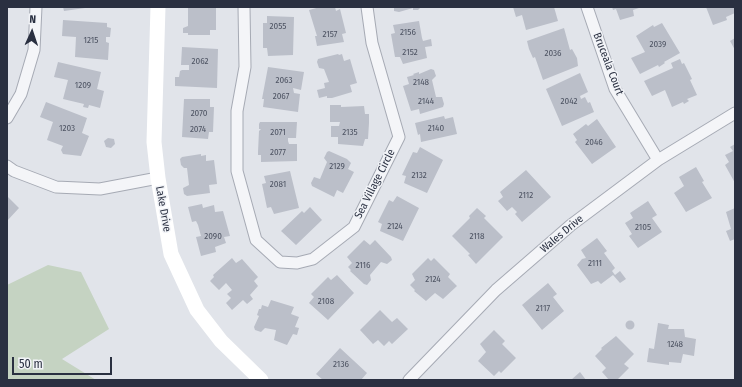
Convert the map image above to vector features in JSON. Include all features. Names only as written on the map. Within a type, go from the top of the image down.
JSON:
[{"type":"street","points":[[7,118],[21,94],[34,50],[36,7]]},
{"type":"street","name":"Lake Drive","points":[[158,7],[154,142],[158,178],[171,254],[197,310],[221,341],[261,380]]},
{"type":"street","name":"Sea Village Circle","points":[[244,7],[245,67],[237,111],[237,171],[256,240],[280,262],[297,263],[313,259],[354,227],[399,137],[372,43],[367,7]]},
{"type":"street","name":"Bruceala Court","points":[[587,7],[615,89],[658,160]]},
{"type":"street","name":"Wales Drive","points":[[413,378],[502,285],[571,225],[658,160],[735,113]]},
{"type":"street","points":[[7,166],[14,171],[56,187],[100,189],[158,178]]},
{"type":"green space","points":[[48,265],[81,272],[109,329],[62,359],[96,380],[7,380],[7,285]]},
{"type":"building","points":[[63,7],[85,7],[85,8],[64,11]]},
{"type":"building","points":[[188,7],[216,7],[216,30],[210,30],[210,35],[188,35],[188,33],[183,33],[183,28],[188,26]]},
{"type":"building","points":[[320,7],[335,7],[336,11],[340,9],[346,33],[342,34],[344,42],[317,46],[315,36],[317,36],[309,10]]},
{"type":"building","points":[[394,7],[421,7],[418,10],[413,10],[413,8],[399,12],[394,11]]},
{"type":"building","points":[[513,7],[554,7],[558,21],[526,30],[522,15],[516,17]]},
{"type":"building","points":[[612,7],[642,7],[633,10],[634,16],[620,20],[616,9],[613,10]]},
{"type":"building","points":[[706,7],[735,7],[735,13],[726,17],[727,20],[713,25]]},
{"type":"building","points":[[267,16],[294,17],[293,55],[268,56],[267,48],[263,48],[263,23],[267,23]]},
{"type":"building","points":[[63,20],[107,23],[107,27],[111,28],[110,37],[106,37],[106,42],[109,43],[108,60],[75,57],[76,37],[62,36]]},
{"type":"building","points":[[419,21],[423,41],[431,39],[432,46],[425,47],[427,58],[403,64],[400,57],[395,57],[391,34],[395,33],[393,25]]},
{"type":"building","points":[[662,23],[680,53],[664,62],[665,63],[659,67],[658,65],[640,74],[631,58],[645,52],[636,36],[653,25],[654,27]]},
{"type":"building","points":[[564,28],[570,50],[572,49],[577,58],[578,66],[543,80],[535,57],[533,58],[527,41]]},
{"type":"building","points":[[735,38],[735,50],[730,41]]},
{"type":"building","points":[[182,47],[218,49],[217,88],[175,86],[175,77],[179,77],[180,71],[189,70],[189,65],[181,65]]},
{"type":"building","points":[[342,54],[344,61],[350,59],[357,83],[350,85],[352,92],[332,98],[327,98],[327,96],[319,98],[317,90],[325,88],[324,83],[329,82],[324,69],[319,68],[317,62],[318,59]]},
{"type":"building","points":[[680,59],[682,64],[684,63],[692,79],[690,80],[697,95],[687,99],[689,101],[684,104],[683,102],[672,107],[665,90],[652,96],[644,81],[673,68],[671,63]]},
{"type":"building","points":[[58,62],[101,72],[97,89],[104,91],[100,108],[89,105],[88,108],[83,107],[84,104],[63,99],[68,80],[54,77]]},
{"type":"building","points":[[268,67],[304,72],[301,90],[293,88],[294,93],[300,94],[298,112],[263,107],[264,99],[262,99]]},
{"type":"building","points":[[431,69],[434,70],[436,76],[432,80],[436,97],[442,97],[444,104],[443,107],[420,114],[419,109],[411,111],[403,86],[409,84],[407,77]]},
{"type":"building","points":[[580,73],[588,92],[580,96],[581,99],[585,97],[588,103],[590,102],[594,112],[562,126],[546,89]]},
{"type":"building","points":[[184,99],[210,99],[210,107],[214,107],[213,132],[209,132],[208,139],[182,137]]},
{"type":"building","points":[[46,102],[87,118],[82,133],[89,136],[81,156],[63,154],[61,150],[63,146],[47,140],[53,122],[40,117]]},
{"type":"building","points":[[330,105],[341,105],[341,107],[364,106],[365,114],[369,114],[369,123],[368,139],[365,139],[363,146],[338,144],[338,137],[331,137],[331,126],[339,126],[340,122],[330,122]]},
{"type":"building","points":[[444,116],[445,119],[453,117],[457,134],[421,142],[420,134],[418,135],[415,123]]},
{"type":"building","points":[[597,119],[616,147],[592,164],[575,142],[577,140],[573,134],[586,124],[588,126]]},
{"type":"building","points":[[260,122],[297,122],[296,138],[288,138],[288,141],[289,144],[297,144],[297,161],[261,162],[261,155],[258,155],[259,131],[261,129],[259,129]]},
{"type":"building","points":[[108,138],[114,139],[115,144],[111,148],[106,147],[104,141]]},
{"type":"building","points":[[735,144],[735,183],[725,165],[729,162],[725,155],[733,151],[730,147]]},
{"type":"building","points":[[420,147],[443,160],[427,193],[404,183],[406,176],[402,175],[413,152],[417,153]]},
{"type":"building","points":[[329,151],[347,159],[351,163],[348,169],[354,172],[343,193],[337,190],[334,197],[312,186],[311,183],[314,177],[320,179],[327,162],[324,158]]},
{"type":"building","points":[[201,154],[201,156],[206,155],[206,161],[214,160],[217,184],[209,185],[210,193],[187,196],[184,194],[183,188],[189,185],[187,168],[184,168],[181,165],[180,159],[182,157]]},
{"type":"building","points":[[696,167],[704,181],[702,182],[712,198],[686,212],[674,193],[684,186],[679,177]]},
{"type":"building","points":[[526,170],[551,197],[522,222],[515,214],[517,212],[512,207],[507,211],[498,201],[503,197],[500,192]]},
{"type":"building","points":[[290,171],[299,208],[274,214],[271,207],[267,208],[262,184],[266,183],[264,176]]},
{"type":"building","points":[[7,196],[19,208],[7,221]]},
{"type":"building","points":[[397,196],[419,208],[403,241],[380,231],[382,224],[378,222],[389,200],[393,202]]},
{"type":"building","points":[[648,201],[657,215],[652,218],[662,232],[638,248],[629,236],[632,234],[625,223],[633,218],[630,213]]},
{"type":"building","points":[[202,204],[203,208],[214,205],[215,212],[223,211],[230,236],[224,237],[226,243],[215,247],[216,252],[201,256],[196,237],[201,236],[196,221],[192,222],[188,207]]},
{"type":"building","points":[[310,207],[322,220],[296,245],[281,231],[302,211],[304,213]]},
{"type":"building","points":[[477,208],[486,216],[484,218],[503,237],[476,264],[468,255],[470,254],[452,236],[470,218],[469,216]]},
{"type":"building","points":[[735,208],[735,239],[730,241],[726,231],[731,229],[726,212]]},
{"type":"building","points":[[597,238],[607,251],[604,253],[615,268],[612,271],[615,275],[620,271],[626,279],[620,283],[613,275],[601,284],[598,281],[591,284],[577,265],[582,259],[586,258],[581,250]]},
{"type":"building","points":[[364,240],[370,245],[375,240],[392,260],[387,264],[381,262],[370,275],[371,280],[367,285],[350,271],[351,270],[348,267],[352,263],[347,257]]},
{"type":"building","points":[[232,258],[236,263],[242,259],[258,277],[254,281],[258,286],[250,295],[253,299],[247,304],[243,300],[232,310],[226,303],[231,298],[227,294],[232,290],[226,283],[219,290],[210,281],[214,277],[213,275]]},
{"type":"building","points":[[428,258],[431,261],[434,258],[450,274],[448,277],[457,286],[443,299],[435,293],[426,301],[414,291],[415,290],[410,285],[415,280],[412,274]]},
{"type":"building","points":[[337,275],[354,293],[328,320],[309,303],[314,297],[311,294],[328,277],[331,280]]},
{"type":"building","points":[[548,283],[557,294],[553,297],[564,311],[542,330],[522,305]]},
{"type":"building","points":[[271,300],[294,307],[291,314],[299,317],[295,327],[299,328],[297,335],[293,334],[287,345],[274,340],[276,330],[265,328],[261,332],[255,330],[254,327],[259,316],[257,315],[259,309],[261,309],[262,305],[268,307]]},
{"type":"building","points":[[380,310],[392,322],[397,318],[408,329],[392,344],[389,341],[384,346],[378,340],[373,344],[360,330]]},
{"type":"building","points":[[628,321],[632,321],[634,325],[632,329],[628,329],[626,327],[626,323]]},
{"type":"building","points":[[658,323],[669,325],[668,329],[684,329],[685,337],[696,339],[694,356],[683,354],[681,363],[669,362],[669,365],[647,362],[649,348],[654,349]]},
{"type":"building","points":[[494,330],[505,341],[502,344],[516,358],[501,373],[499,371],[494,376],[478,361],[486,352],[480,344]]},
{"type":"building","points":[[616,336],[634,354],[624,364],[629,368],[617,380],[609,380],[602,372],[606,368],[595,356],[602,349],[601,348]]},
{"type":"building","points":[[340,348],[367,373],[361,380],[323,380],[316,374]]},
{"type":"building","points":[[580,372],[586,380],[571,380]]}]
